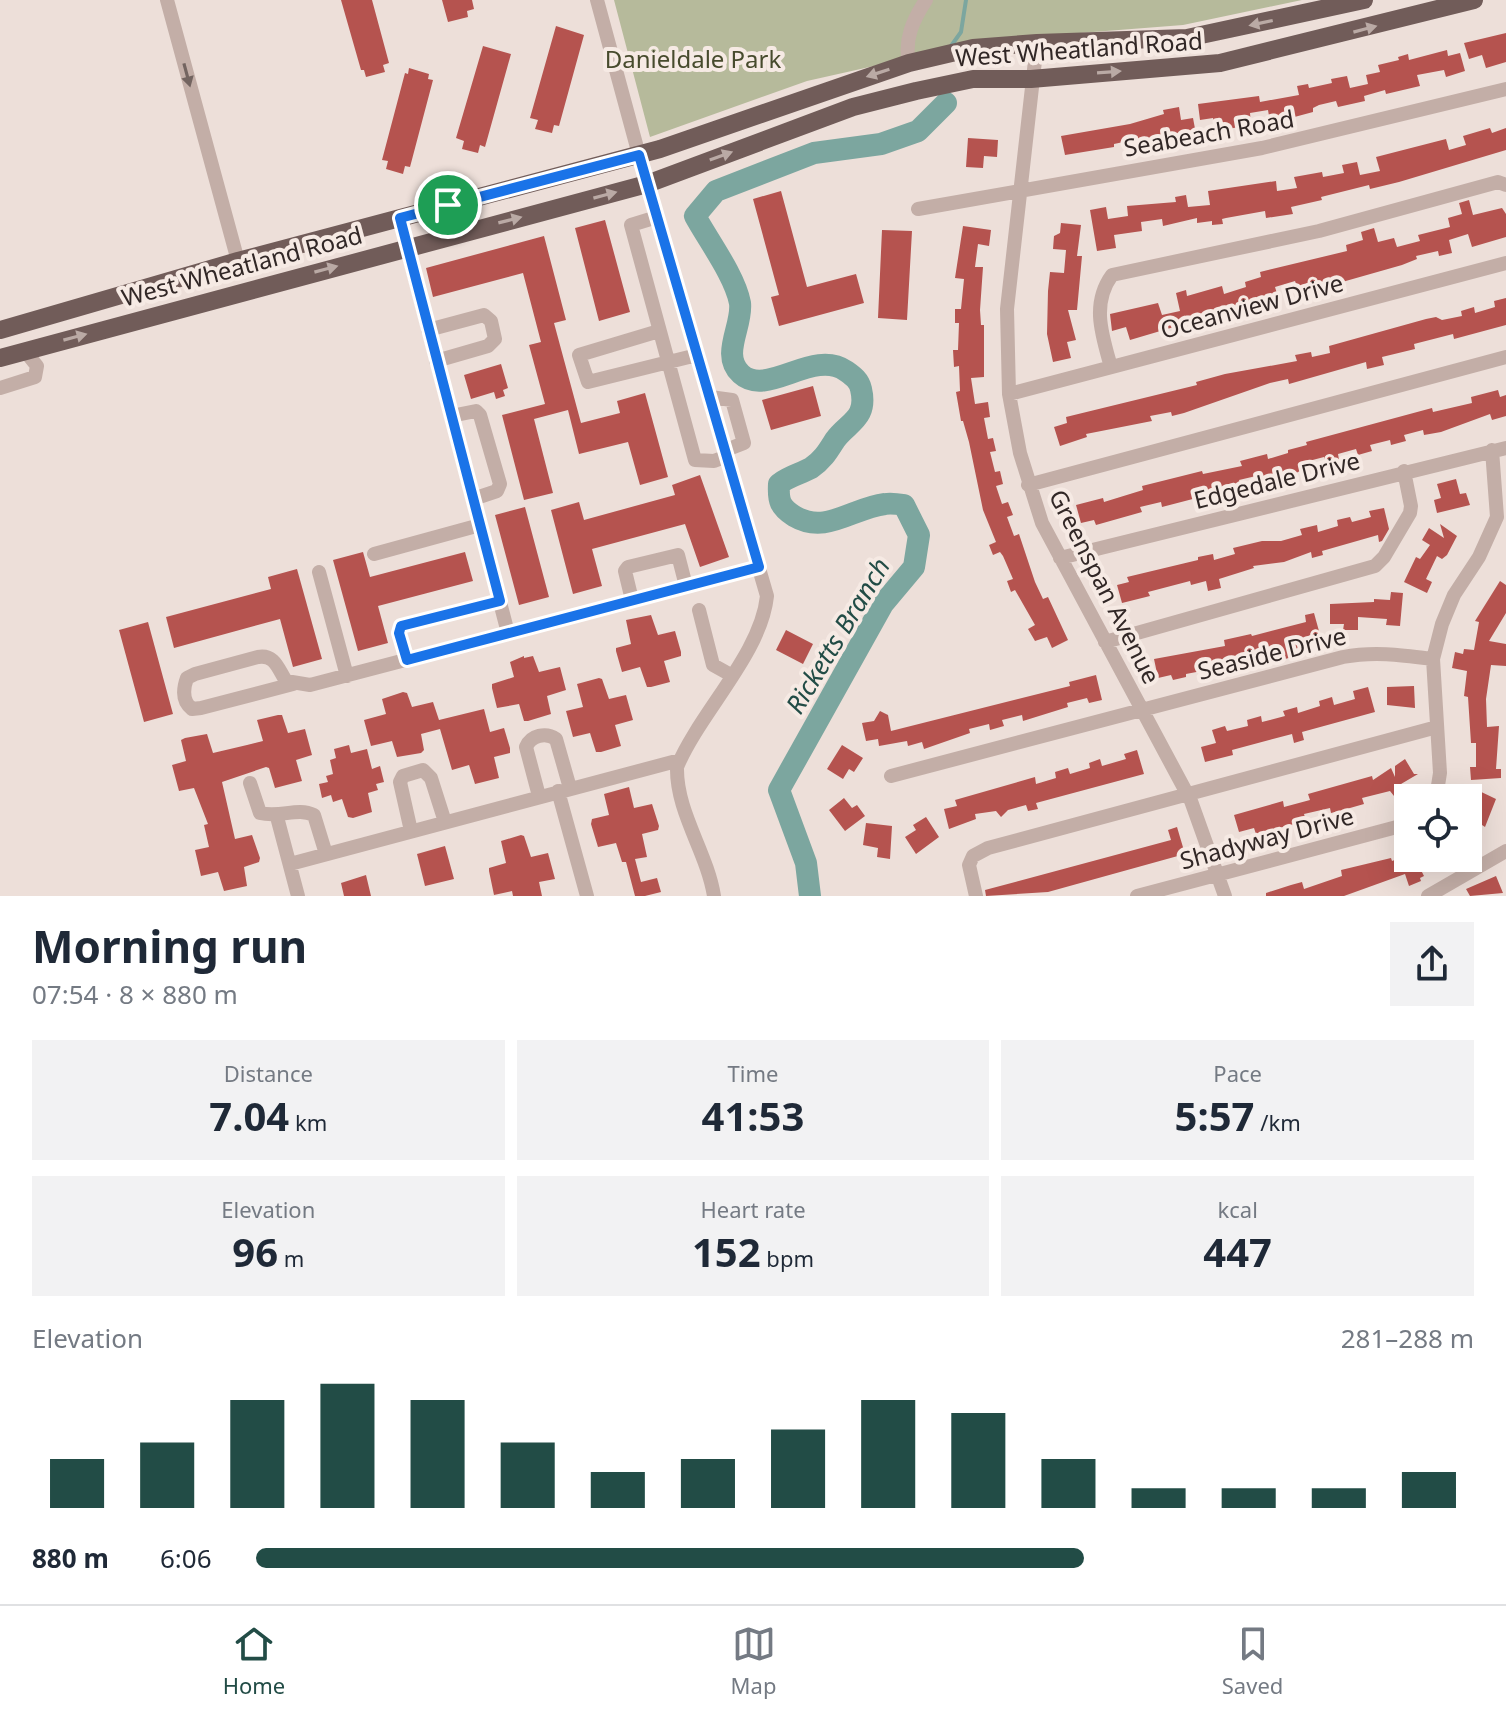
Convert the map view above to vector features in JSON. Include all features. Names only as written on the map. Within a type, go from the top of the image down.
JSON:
[{"type":"main road","name":"West Wheatland Road","points":[[9,327],[238,261],[639,155],[909,63],[973,48],[1187,38],[1364,0]]},
{"type":"main road","name":"West Wheatland Road","points":[[0,358],[647,184],[853,107],[916,91],[973,79],[1031,79],[1220,63],[1474,0]]},
{"type":"main road","points":[[909,63],[916,91]]},
{"type":"main road","points":[[639,155],[647,184]]},
{"type":"main road","points":[[400,218],[407,247]]},
{"type":"main road","points":[[9,327],[25,351]]},
{"type":"street","points":[[167,0],[238,261]]},
{"type":"street","points":[[597,0],[639,155]]},
{"type":"street","points":[[909,63],[911,28],[926,0]]},
{"type":"street","name":"Greenspan Avenue","points":[[1037,43],[1007,309],[1009,394],[1028,485],[1042,523],[1060,558],[1188,794],[1225,896]]},
{"type":"street","name":"Seabeach Road","points":[[918,209],[1262,148],[1506,89]]},
{"type":"street","points":[[1111,367],[1099,323],[1101,292],[1112,275],[1319,231],[1498,182],[1506,185]]},
{"type":"street","points":[[647,184],[767,596],[766,610],[754,638],[680,760],[677,783],[708,869],[714,896]]},
{"type":"street","points":[[657,217],[631,225],[695,460],[714,461],[744,443],[732,400],[710,397]]},
{"type":"street","points":[[407,247],[508,633]]},
{"type":"street","name":"Oceanview Drive","points":[[1009,394],[1506,263]]},
{"type":"street","points":[[428,330],[484,315],[491,321],[495,339],[488,346],[436,361]]},
{"type":"street","points":[[659,331],[579,355],[588,382],[697,355]]},
{"type":"street","points":[[0,388],[35,377],[37,366],[25,351]]},
{"type":"street","points":[[1028,485],[1506,357]]},
{"type":"street","points":[[451,416],[476,411],[480,415],[500,484],[497,491],[473,499]]},
{"type":"street","points":[[1438,784],[1433,659],[1454,595],[1479,557],[1497,517],[1499,449]]},
{"type":"street","name":"Edgedale Drive","points":[[1060,558],[1499,449]]},
{"type":"street","points":[[1105,642],[1375,566],[1410,513],[1404,471]]},
{"type":"street","points":[[374,554],[480,525]]},
{"type":"street","points":[[632,600],[625,571],[628,567],[667,556],[678,555],[686,586]]},
{"type":"street","points":[[293,684],[286,681],[273,660],[266,656],[195,674],[187,678],[184,694],[187,705],[192,709],[293,684],[310,685],[759,567]]},
{"type":"street","points":[[319,572],[347,676]]},
{"type":"street","points":[[407,660],[399,633],[401,626],[500,601]]},
{"type":"street","points":[[699,610],[713,665],[731,675]]},
{"type":"street","name":"Seaside Drive","points":[[891,776],[1366,653],[1433,659]]},
{"type":"street","points":[[976,896],[969,865],[978,852],[1437,727]]},
{"type":"street","points":[[539,796],[526,747],[532,738],[550,735],[556,739],[587,896]]},
{"type":"street","points":[[290,864],[680,760]]},
{"type":"street","points":[[411,831],[400,782],[403,776],[411,773],[423,770],[431,778],[445,822]]},
{"type":"street","points":[[250,783],[260,813],[277,817],[303,810],[314,815],[326,854]]},
{"type":"street","points":[[277,817],[298,896]]},
{"type":"street","name":"Shadyway Drive","points":[[1137,896],[1394,828]]},
{"type":"street","points":[[1428,896],[1506,851]]},
{"type":"green space","name":"Danieldale Park","points":[[614,0],[1302,0],[1183,25],[990,40],[807,81],[650,137]]},
{"type":"building","points":[[341,0],[372,0],[389,63],[383,65],[385,72],[366,77],[364,70],[361,70]]},
{"type":"building","points":[[442,0],[472,0],[474,9],[467,11],[468,17],[448,22]]},
{"type":"building","points":[[556,26],[584,35],[559,126],[554,125],[552,133],[535,129],[538,120],[530,118]]},
{"type":"building","points":[[1506,33],[1506,62],[1486,68],[1482,55],[1469,59],[1464,43]]},
{"type":"building","points":[[483,46],[511,54],[485,147],[480,145],[478,153],[462,149],[464,141],[456,138]]},
{"type":"building","points":[[1447,50],[1448,56],[1460,53],[1465,71],[1446,77],[1444,70],[1417,75],[1420,86],[1386,94],[1385,90],[1364,96],[1365,101],[1338,107],[1336,101],[1319,105],[1313,108],[1313,112],[1287,119],[1270,122],[1268,110],[1250,113],[1251,125],[1216,131],[1213,118],[1200,120],[1198,104],[1259,96],[1260,102],[1299,95],[1297,86],[1308,84],[1309,88],[1347,76],[1350,88],[1368,84],[1366,75],[1380,72],[1378,65],[1399,60],[1398,57],[1408,54],[1409,60]]},
{"type":"building","points":[[409,68],[429,74],[428,79],[433,80],[410,167],[405,166],[403,174],[386,169],[388,161],[382,160],[405,73],[408,74]]},
{"type":"building","points":[[1179,107],[1181,120],[1193,118],[1196,134],[1148,143],[1147,137],[1114,144],[1114,147],[1065,155],[1061,136],[1130,124],[1164,114],[1163,110]]},
{"type":"building","points":[[1490,128],[1492,133],[1506,128],[1506,150],[1399,182],[1370,189],[1369,185],[1321,197],[1322,200],[1291,207],[1293,214],[1266,218],[1265,211],[1222,219],[1223,224],[1212,225],[1212,221],[1197,223],[1197,218],[1163,226],[1162,219],[1141,222],[1142,231],[1114,235],[1116,248],[1097,251],[1090,210],[1106,207],[1108,219],[1128,216],[1127,206],[1176,202],[1175,197],[1186,195],[1188,207],[1210,205],[1208,191],[1276,181],[1277,191],[1297,188],[1294,177],[1322,172],[1323,177],[1344,173],[1342,165],[1357,162],[1360,175],[1380,171],[1376,157],[1446,139],[1449,150],[1466,145],[1463,136]]},
{"type":"building","points":[[968,138],[998,140],[997,157],[984,156],[983,168],[966,167]]},
{"type":"building","points":[[781,191],[807,287],[856,274],[864,303],[779,326],[771,297],[779,295],[753,199]]},
{"type":"building","points":[[1469,200],[1473,215],[1502,208],[1506,214],[1506,237],[1472,247],[1468,234],[1449,240],[1452,253],[1439,256],[1438,251],[1416,256],[1417,259],[1402,265],[1300,294],[1295,281],[1275,287],[1279,300],[1266,303],[1265,300],[1130,340],[1126,327],[1112,331],[1110,314],[1158,303],[1162,315],[1180,311],[1176,293],[1186,290],[1187,296],[1222,286],[1224,294],[1246,287],[1245,282],[1261,277],[1260,272],[1347,251],[1346,245],[1363,240],[1361,232],[1374,228],[1378,242],[1394,238],[1397,247],[1420,241],[1418,235],[1450,227],[1448,218],[1462,214],[1459,203]]},
{"type":"building","points":[[605,220],[630,312],[599,321],[575,228]]},
{"type":"building","points":[[1061,223],[1081,225],[1077,256],[1082,256],[1077,310],[1068,310],[1076,340],[1067,342],[1071,358],[1053,362],[1047,334],[1048,291],[1050,272],[1064,273],[1066,250],[1053,249],[1054,236],[1060,233]]},
{"type":"building","points":[[963,226],[991,230],[989,246],[978,244],[975,267],[983,267],[980,310],[981,325],[984,325],[984,377],[971,378],[975,404],[988,402],[990,417],[984,418],[988,439],[993,438],[996,451],[990,452],[995,472],[1000,471],[1003,484],[996,486],[1002,504],[1008,502],[1013,515],[1007,517],[1014,536],[1019,534],[1035,582],[1043,599],[1048,597],[1068,640],[1052,648],[1047,637],[1035,641],[1028,629],[1035,625],[1015,590],[1011,592],[1007,581],[1013,579],[1003,556],[1000,552],[993,555],[989,545],[996,542],[983,510],[969,442],[961,421],[956,392],[960,391],[959,366],[954,367],[953,350],[958,350],[959,323],[955,323],[955,309],[961,309],[964,279],[955,278]]},
{"type":"building","points":[[882,230],[912,231],[907,320],[878,318]]},
{"type":"building","points":[[544,236],[566,320],[554,323],[581,423],[620,413],[617,401],[645,393],[668,477],[640,485],[628,442],[579,454],[568,410],[534,419],[553,493],[524,500],[502,415],[545,404],[529,345],[541,342],[523,273],[433,297],[426,268]]},
{"type":"building","points":[[1506,298],[1506,325],[1454,339],[1453,334],[1414,344],[1415,349],[1382,357],[1384,365],[1367,369],[1366,362],[1289,384],[1288,379],[1270,383],[1184,413],[1150,416],[1152,421],[1086,434],[1087,437],[1060,446],[1054,427],[1067,423],[1066,417],[1197,385],[1196,382],[1225,374],[1297,361],[1295,355],[1311,352],[1312,357],[1330,353],[1329,346],[1426,319],[1462,316],[1461,311],[1474,307],[1475,313],[1495,307],[1494,301]]},
{"type":"building","points":[[501,364],[508,388],[503,390],[505,396],[496,399],[494,392],[471,399],[464,375]]},
{"type":"building","points":[[813,386],[821,416],[771,430],[762,400]]},
{"type":"building","points":[[1498,390],[1500,397],[1506,395],[1506,416],[1492,420],[1490,414],[1424,435],[1423,430],[1404,435],[1406,441],[1391,445],[1390,440],[1370,445],[1372,451],[1358,455],[1356,449],[1338,454],[1339,460],[1326,463],[1324,457],[1305,462],[1306,468],[1292,475],[1258,482],[1256,476],[1239,480],[1240,485],[1235,488],[1162,507],[1161,502],[1140,507],[1142,512],[1096,525],[1094,520],[1081,523],[1076,505],[1103,498],[1104,502],[1143,490],[1142,486],[1202,471],[1203,474],[1242,466],[1240,461],[1267,454],[1268,459],[1307,445],[1306,442],[1432,408],[1433,412],[1472,403],[1471,397]]},
{"type":"building","points":[[700,475],[729,557],[700,567],[685,524],[592,549],[602,586],[573,594],[551,510],[579,502],[584,520],[675,495],[672,485]]},
{"type":"building","points":[[1456,479],[1460,494],[1466,493],[1470,505],[1437,513],[1434,500],[1441,498],[1437,484]]},
{"type":"building","points":[[525,507],[549,597],[519,605],[495,515]]},
{"type":"building","points":[[1384,508],[1389,529],[1382,541],[1379,542],[1378,535],[1322,551],[1323,555],[1312,558],[1311,552],[1284,562],[1253,566],[1219,579],[1221,588],[1208,591],[1206,581],[1191,585],[1190,581],[1148,592],[1150,596],[1122,603],[1117,585],[1129,582],[1127,577],[1213,554],[1214,560],[1235,554],[1233,548],[1262,541],[1281,541],[1302,535],[1300,529],[1317,525],[1318,532],[1338,526],[1337,520],[1350,517],[1352,522],[1371,517],[1369,511]]},
{"type":"building","points":[[1440,524],[1457,536],[1447,555],[1442,559],[1437,556],[1426,579],[1432,582],[1427,593],[1404,582],[1416,557],[1420,559],[1430,545],[1422,540],[1429,528],[1444,538]]},
{"type":"building","points":[[363,552],[370,577],[465,552],[473,581],[378,606],[388,643],[358,651],[333,560]]},
{"type":"building","points":[[297,569],[322,659],[293,667],[280,619],[174,648],[166,617],[271,589],[268,577]]},
{"type":"building","points":[[1500,581],[1506,585],[1506,613],[1489,641],[1506,644],[1506,666],[1491,665],[1486,699],[1487,727],[1499,726],[1496,769],[1501,769],[1501,778],[1471,780],[1470,767],[1476,767],[1476,743],[1471,743],[1468,697],[1464,696],[1467,671],[1452,668],[1455,652],[1463,654],[1464,649],[1474,650],[1479,622],[1475,621]]},
{"type":"building","points":[[1391,592],[1403,593],[1400,626],[1386,625],[1387,619],[1358,617],[1358,630],[1343,630],[1344,624],[1330,624],[1330,604],[1390,600]]},
{"type":"building","points":[[1314,613],[1322,642],[1294,649],[1296,656],[1285,659],[1283,651],[1243,661],[1241,656],[1221,661],[1222,665],[1217,668],[1186,674],[1186,677],[1173,680],[1171,675],[1158,678],[1154,659],[1225,646],[1224,640],[1306,622],[1305,615]]},
{"type":"building","points":[[651,615],[658,635],[675,631],[681,656],[664,661],[670,682],[647,687],[640,667],[622,672],[616,648],[631,644],[626,620]]},
{"type":"building","points":[[148,622],[173,714],[144,722],[119,630]]},
{"type":"building","points":[[786,630],[813,644],[803,664],[776,650]]},
{"type":"building","points":[[533,656],[539,672],[560,667],[566,690],[547,696],[551,714],[528,721],[524,721],[519,704],[497,708],[492,688],[492,684],[514,677],[510,662]]},
{"type":"building","points":[[1096,675],[1102,700],[1089,703],[1087,698],[1067,703],[1068,707],[1023,721],[1022,715],[1002,720],[1004,726],[990,730],[989,724],[969,729],[970,733],[924,749],[922,742],[908,746],[907,741],[879,746],[878,739],[866,741],[862,723],[874,721],[880,711],[888,715],[891,731],[1070,686],[1069,682]]},
{"type":"building","points":[[599,678],[609,699],[626,695],[633,720],[615,725],[621,746],[596,752],[590,733],[573,737],[566,711],[583,707],[577,684]]},
{"type":"building","points":[[1414,686],[1415,708],[1387,705],[1387,687]]},
{"type":"building","points":[[1368,687],[1375,712],[1302,732],[1304,740],[1294,743],[1292,734],[1232,750],[1233,755],[1205,762],[1201,747],[1216,743],[1212,730],[1225,726],[1227,731],[1248,726],[1247,720],[1261,716],[1262,722],[1285,716],[1283,711],[1297,707],[1298,713],[1320,706],[1319,701],[1332,697],[1334,705],[1355,699],[1353,691]]},
{"type":"building","points":[[407,693],[412,707],[433,702],[439,720],[484,709],[490,732],[504,728],[510,748],[510,753],[494,757],[499,778],[475,784],[469,765],[452,770],[440,729],[421,734],[424,750],[421,753],[397,757],[392,741],[371,746],[364,720],[386,714],[382,699]]},
{"type":"building","points":[[282,715],[288,733],[305,729],[312,755],[296,760],[302,781],[275,788],[266,767],[222,782],[235,839],[252,835],[260,858],[259,862],[244,867],[247,886],[224,891],[218,872],[201,876],[195,850],[209,847],[204,825],[208,824],[194,788],[179,791],[172,765],[186,761],[181,740],[185,738],[207,734],[213,753],[247,745],[263,741],[257,720]]},
{"type":"building","points":[[349,745],[351,753],[367,749],[372,769],[380,766],[384,782],[376,784],[378,790],[368,793],[372,812],[353,818],[348,817],[342,799],[333,802],[331,795],[322,798],[319,784],[328,782],[326,776],[333,774],[330,760],[336,758],[334,749]]},
{"type":"building","points":[[842,745],[863,758],[854,772],[849,769],[843,779],[827,769]]},
{"type":"building","points":[[1137,750],[1144,774],[1036,803],[1038,809],[1028,811],[1026,805],[1008,810],[1001,817],[996,811],[975,814],[976,819],[949,829],[944,809],[957,806],[955,800],[1035,777],[1036,784],[1056,778],[1055,772],[1068,768],[1070,774],[1090,768],[1089,763],[1100,759],[1102,766],[1126,759],[1124,754]]},
{"type":"building","points":[[1405,759],[1414,774],[1418,774],[1401,784],[1394,784],[1394,796],[1390,791],[1362,798],[1364,804],[1331,813],[1330,808],[1304,814],[1306,821],[1256,834],[1254,828],[1239,832],[1234,815],[1283,801],[1284,807],[1310,800],[1308,794],[1372,776],[1373,780],[1391,768],[1395,777],[1395,766]]},
{"type":"building","points":[[629,787],[634,808],[652,804],[659,826],[658,830],[642,834],[647,857],[635,859],[641,882],[657,878],[661,892],[645,896],[635,896],[626,862],[622,862],[616,843],[598,847],[591,824],[592,819],[609,815],[604,794]]},
{"type":"building","points":[[1482,792],[1496,799],[1485,827],[1482,825]]},
{"type":"building","points":[[844,798],[852,808],[857,805],[865,816],[845,831],[829,810]]},
{"type":"building","points":[[926,817],[939,837],[916,854],[905,837],[916,830],[913,825]]},
{"type":"building","points":[[866,823],[892,826],[890,859],[877,857],[878,848],[863,845]]},
{"type":"building","points":[[1177,827],[1185,854],[1048,892],[986,896],[985,890],[1171,840],[1168,830]]},
{"type":"building","points":[[521,835],[531,857],[548,853],[555,879],[539,882],[542,896],[513,896],[512,891],[494,895],[489,868],[506,863],[501,841]]},
{"type":"building","points":[[445,846],[454,879],[425,886],[417,854]]},
{"type":"building","points":[[1391,858],[1394,872],[1422,872],[1424,876],[1420,878],[1421,881],[1409,886],[1405,874],[1344,896],[1266,896],[1266,893],[1302,882],[1304,889],[1342,876],[1341,870]]},
{"type":"building","points":[[366,875],[371,896],[344,896],[341,883]]},
{"type":"building","points":[[1496,876],[1503,893],[1470,896],[1466,889]]},
{"type":"waterway","name":"Ricketts Branch","points":[[951,46],[961,32],[966,0]]},
{"type":"waterway","name":"Ricketts Branch","points":[[810,896],[806,863],[779,790],[883,604],[914,567],[919,535],[904,505],[873,506],[839,519],[817,523],[794,516],[783,506],[779,484],[815,465],[856,419],[862,407],[860,386],[846,371],[833,366],[819,365],[764,380],[752,380],[741,374],[732,358],[740,312],[737,292],[695,216],[716,191],[814,153],[881,144],[918,131],[946,103]]},
{"type":"route","points":[[639,155],[759,567],[407,660],[399,633],[401,626],[500,601],[400,218],[448,205],[639,155]]}]
